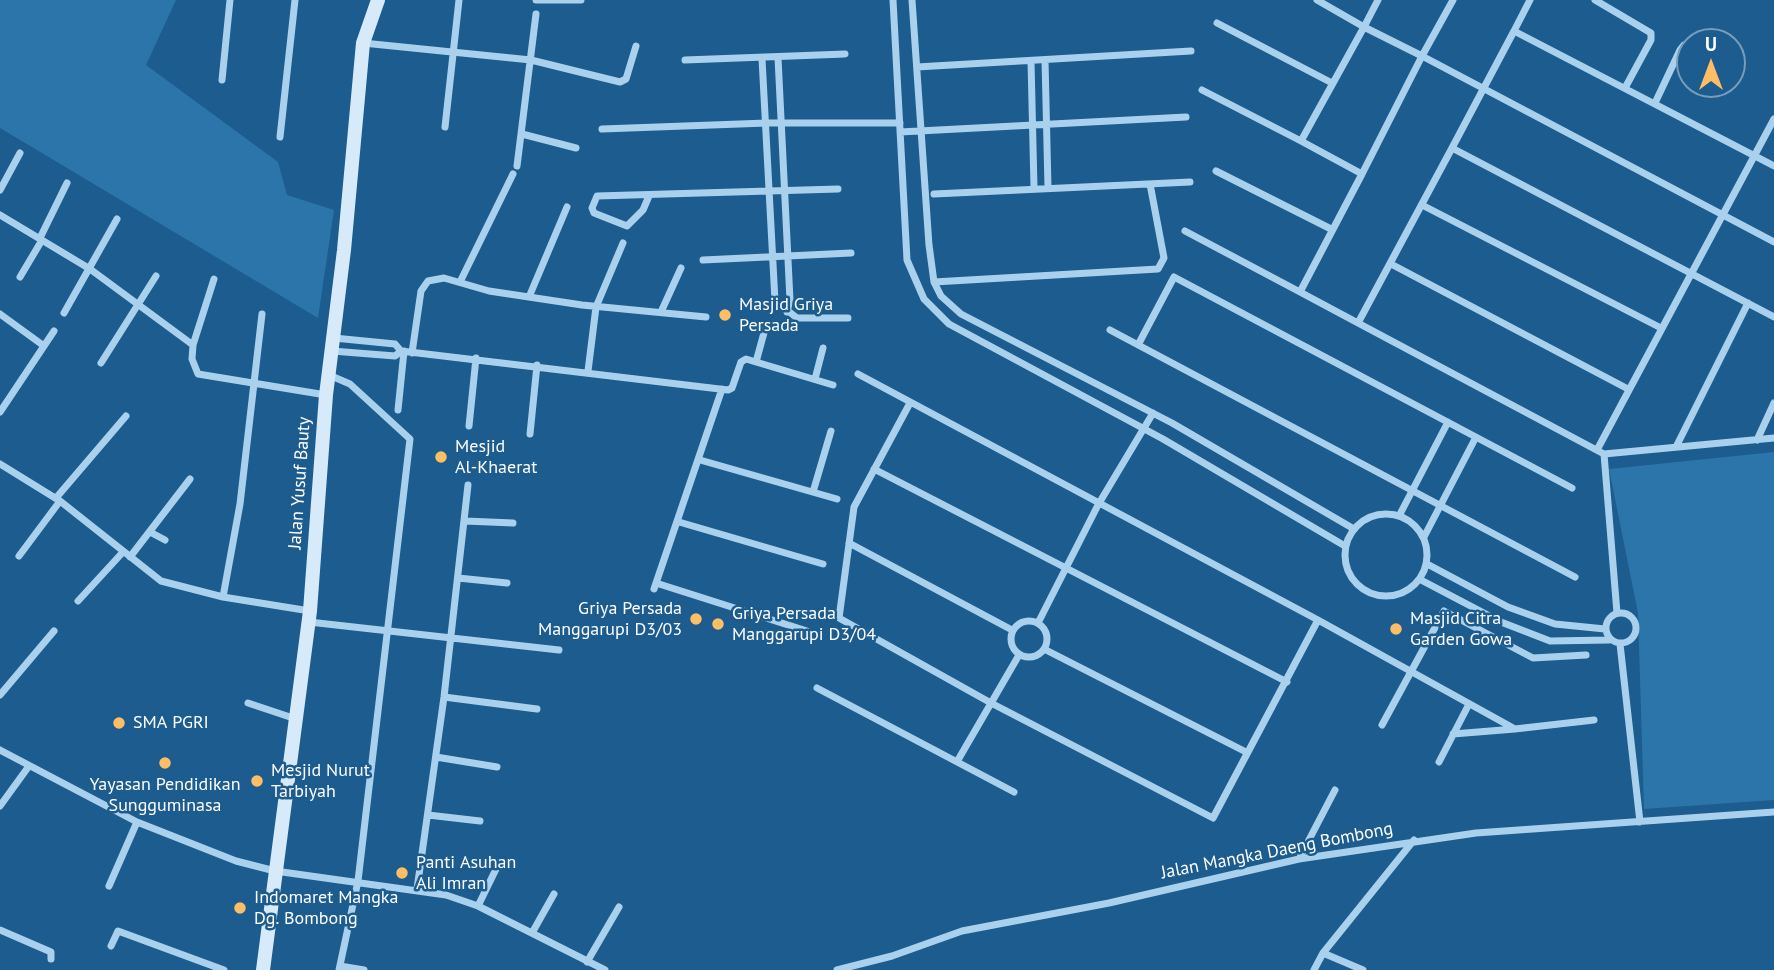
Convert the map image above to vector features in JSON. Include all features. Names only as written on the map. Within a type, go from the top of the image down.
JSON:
[{"type":"street","points":[[222,80],[230,0]]},
{"type":"street","points":[[280,137],[295,0]]},
{"type":"street","name":"Jalan Yusuf Bauty","points":[[263,970],[309,616],[326,395],[363,43],[377,0]]},
{"type":"street","points":[[445,127],[459,0]]},
{"type":"street","points":[[536,0],[581,0]]},
{"type":"street","points":[[893,0],[907,260],[924,299],[949,324],[1163,439],[1345,546]]},
{"type":"street","points":[[912,0],[933,282],[941,296],[961,314],[1172,423],[1354,529]]},
{"type":"street","points":[[1317,0],[1774,242]]},
{"type":"street","points":[[1301,141],[1378,0]]},
{"type":"street","points":[[1300,292],[1453,0]]},
{"type":"street","points":[[1358,323],[1530,0]]},
{"type":"street","points":[[1595,0],[1651,33],[1651,40],[1625,88]]},
{"type":"street","points":[[460,282],[515,170],[522,134],[536,14]]},
{"type":"street","points":[[1217,23],[1332,83]]},
{"type":"street","points":[[1514,31],[1774,166]]},
{"type":"street","points":[[363,43],[531,60],[620,82],[626,79],[636,46]]},
{"type":"street","points":[[917,67],[1191,51]]},
{"type":"street","points":[[685,60],[845,54]]},
{"type":"street","points":[[778,58],[790,300],[787,312]]},
{"type":"street","points":[[1655,103],[1676,58]]},
{"type":"street","points":[[762,59],[775,301],[787,312],[801,319],[848,318]]},
{"type":"street","points":[[1045,60],[1048,188]]},
{"type":"street","points":[[1031,61],[1034,188]]},
{"type":"street","points":[[1202,90],[1362,174]]},
{"type":"street","points":[[602,129],[781,123],[900,127],[922,131],[1186,117]]},
{"type":"street","points":[[1617,613],[1601,452],[1628,389],[1774,119]]},
{"type":"street","points":[[522,134],[576,148]]},
{"type":"street","points":[[1451,148],[1774,317]]},
{"type":"street","points":[[0,190],[20,153]]},
{"type":"street","points":[[1216,171],[1331,229]]},
{"type":"street","points":[[934,194],[1190,182]]},
{"type":"street","points":[[20,277],[67,183]]},
{"type":"street","points":[[933,282],[1158,270],[1164,258],[1150,184]]},
{"type":"street","points":[[649,196],[643,210],[627,226],[594,213],[592,208],[597,196],[838,189]]},
{"type":"street","points":[[1422,205],[1661,328]]},
{"type":"street","points":[[529,297],[567,207]]},
{"type":"street","points":[[0,215],[139,303],[193,345]]},
{"type":"street","points":[[64,313],[117,219]]},
{"type":"street","points":[[1185,231],[1601,452],[1774,438]]},
{"type":"street","points":[[587,371],[596,307],[623,243]]},
{"type":"street","points":[[703,260],[851,253]]},
{"type":"street","points":[[1391,264],[1628,389]]},
{"type":"street","points":[[661,312],[681,268]]},
{"type":"street","points":[[101,363],[156,276]]},
{"type":"street","points":[[1138,345],[1174,277],[1572,488]]},
{"type":"street","points":[[398,411],[406,352],[421,291],[428,281],[444,278],[489,291],[596,307],[706,317]]},
{"type":"street","points":[[214,279],[193,345],[192,359],[198,374],[326,395]]},
{"type":"street","points":[[775,301],[790,300]]},
{"type":"street","points":[[1676,447],[1748,303]]},
{"type":"street","points":[[0,314],[44,346]]},
{"type":"street","points":[[223,597],[240,504],[262,314]]},
{"type":"street","points":[[949,324],[961,314]]},
{"type":"street","points":[[756,362],[765,329]]},
{"type":"street","points":[[1110,330],[1574,577]]},
{"type":"street","points":[[0,412],[54,331]]},
{"type":"street","points":[[333,345],[395,344],[406,352]]},
{"type":"street","points":[[333,345],[395,356],[406,352],[476,358],[722,389],[732,388],[744,359],[833,385]]},
{"type":"street","points":[[815,379],[823,348]]},
{"type":"street","points":[[469,426],[476,358]]},
{"type":"street","points":[[530,433],[537,365]]},
{"type":"street","points":[[858,374],[1098,505],[1318,620],[1515,729]]},
{"type":"street","points":[[328,375],[350,384],[410,439],[358,881],[340,968],[364,970]]},
{"type":"street","points":[[722,389],[655,586],[807,631]]},
{"type":"street","points":[[910,403],[854,507],[839,618],[991,703],[1213,818],[1318,620]]},
{"type":"street","points":[[1757,440],[1774,403]]},
{"type":"street","points":[[1038,623],[1098,505],[1153,413]]},
{"type":"street","points":[[19,556],[58,499],[126,416]]},
{"type":"street","points":[[1399,516],[1448,422]]},
{"type":"street","points":[[1163,439],[1172,423]]},
{"type":"street","points":[[813,492],[831,431]]},
{"type":"street","points":[[1424,537],[1476,437]]},
{"type":"street","points":[[700,460],[837,499]]},
{"type":"street","points":[[0,464],[58,499],[126,555],[170,585],[389,633],[559,650]]},
{"type":"street","points":[[874,469],[1287,682]]},
{"type":"street","points":[[78,601],[150,531],[190,479]]},
{"type":"street","points":[[417,889],[444,697],[468,485]]},
{"type":"street","points":[[1383,514],[1399,516],[1414,524],[1424,537],[1429,565],[1421,580],[1403,594],[1388,597],[1373,595],[1360,588],[1350,577],[1345,563],[1345,546],[1354,529],[1367,518],[1383,514]]},
{"type":"street","points":[[465,521],[513,523]]},
{"type":"street","points":[[678,522],[823,564]]},
{"type":"street","points":[[150,531],[165,540]]},
{"type":"street","points":[[849,543],[1012,630]]},
{"type":"street","points":[[1429,565],[1508,607],[1555,624],[1605,629]]},
{"type":"street","points":[[458,578],[507,583]]},
{"type":"street","points":[[1421,580],[1501,622],[1550,641],[1609,640],[1620,644],[1630,641],[1636,632],[1635,622],[1628,614],[1617,613],[1608,619],[1605,629],[1609,640]]},
{"type":"street","points":[[1501,622],[1508,607]]},
{"type":"street","points":[[1382,725],[1444,611],[1533,658],[1586,655]]},
{"type":"street","points":[[1027,621],[1038,623],[1047,638],[1044,649],[1034,657],[1019,655],[1010,642],[1012,630],[1027,621]]},
{"type":"street","points":[[0,695],[54,631]]},
{"type":"street","points":[[1620,644],[1640,822]]},
{"type":"street","points":[[1044,649],[1246,752]]},
{"type":"street","points":[[958,760],[1019,655]]},
{"type":"street","points":[[817,688],[958,760],[1014,792]]},
{"type":"street","points":[[444,697],[537,709]]},
{"type":"street","points":[[248,703],[297,719]]},
{"type":"street","points":[[1438,762],[1469,704]]},
{"type":"street","points":[[1453,734],[1594,720]]},
{"type":"street","points":[[0,750],[137,822],[236,861],[275,870],[417,889],[478,906],[605,970]]},
{"type":"street","points":[[436,757],[497,767]]},
{"type":"street","points":[[0,806],[29,766]]},
{"type":"street","points":[[1299,859],[1335,790]]},
{"type":"street","name":"Jalan Mangka Daeng Bombong","points":[[837,970],[892,956],[962,931],[1109,902],[1299,859],[1414,840],[1774,812]]},
{"type":"street","points":[[428,815],[480,821]]},
{"type":"street","points":[[109,886],[137,822]]},
{"type":"street","points":[[1314,970],[1323,953],[1414,840]]},
{"type":"street","points":[[478,906],[498,865]]},
{"type":"street","points":[[532,933],[554,894]]},
{"type":"street","points":[[587,962],[619,907]]},
{"type":"street","points":[[0,930],[51,952],[51,959]]},
{"type":"street","points":[[111,946],[118,931],[224,970]]},
{"type":"street","points":[[1323,953],[1363,970]]},
{"type":"shaded area","points":[[0,0],[176,0],[146,65],[278,162],[287,195],[334,210],[318,318],[0,128]]},
{"type":"shaded area","points":[[1774,452],[1774,800],[1644,809],[1638,613],[1609,469]]},
{"type":"place","name":"Masjid Griya Persada","points":[[725,315]]},
{"type":"place","name":"Mesjid Al-Khaerat","points":[[441,457]]},
{"type":"place","name":"Griya Persada Manggarupi D3/03","points":[[696,619]]},
{"type":"place","name":"Griya Persada Manggarupi D3/04","points":[[718,624]]},
{"type":"place","name":"Masjid Citra Garden Gowa","points":[[1396,629]]},
{"type":"place","name":"SMA PGRI","points":[[119,723]]},
{"type":"place","name":"Yayasan Pendidikan Sungguminasa","points":[[165,763]]},
{"type":"place","name":"Mesjid Nurut Tarbiyah","points":[[257,781]]},
{"type":"place","name":"Panti Asuhan Ali Imran","points":[[402,873]]},
{"type":"place","name":"Indomaret Mangka Dg. Bombong","points":[[240,908]]}]
